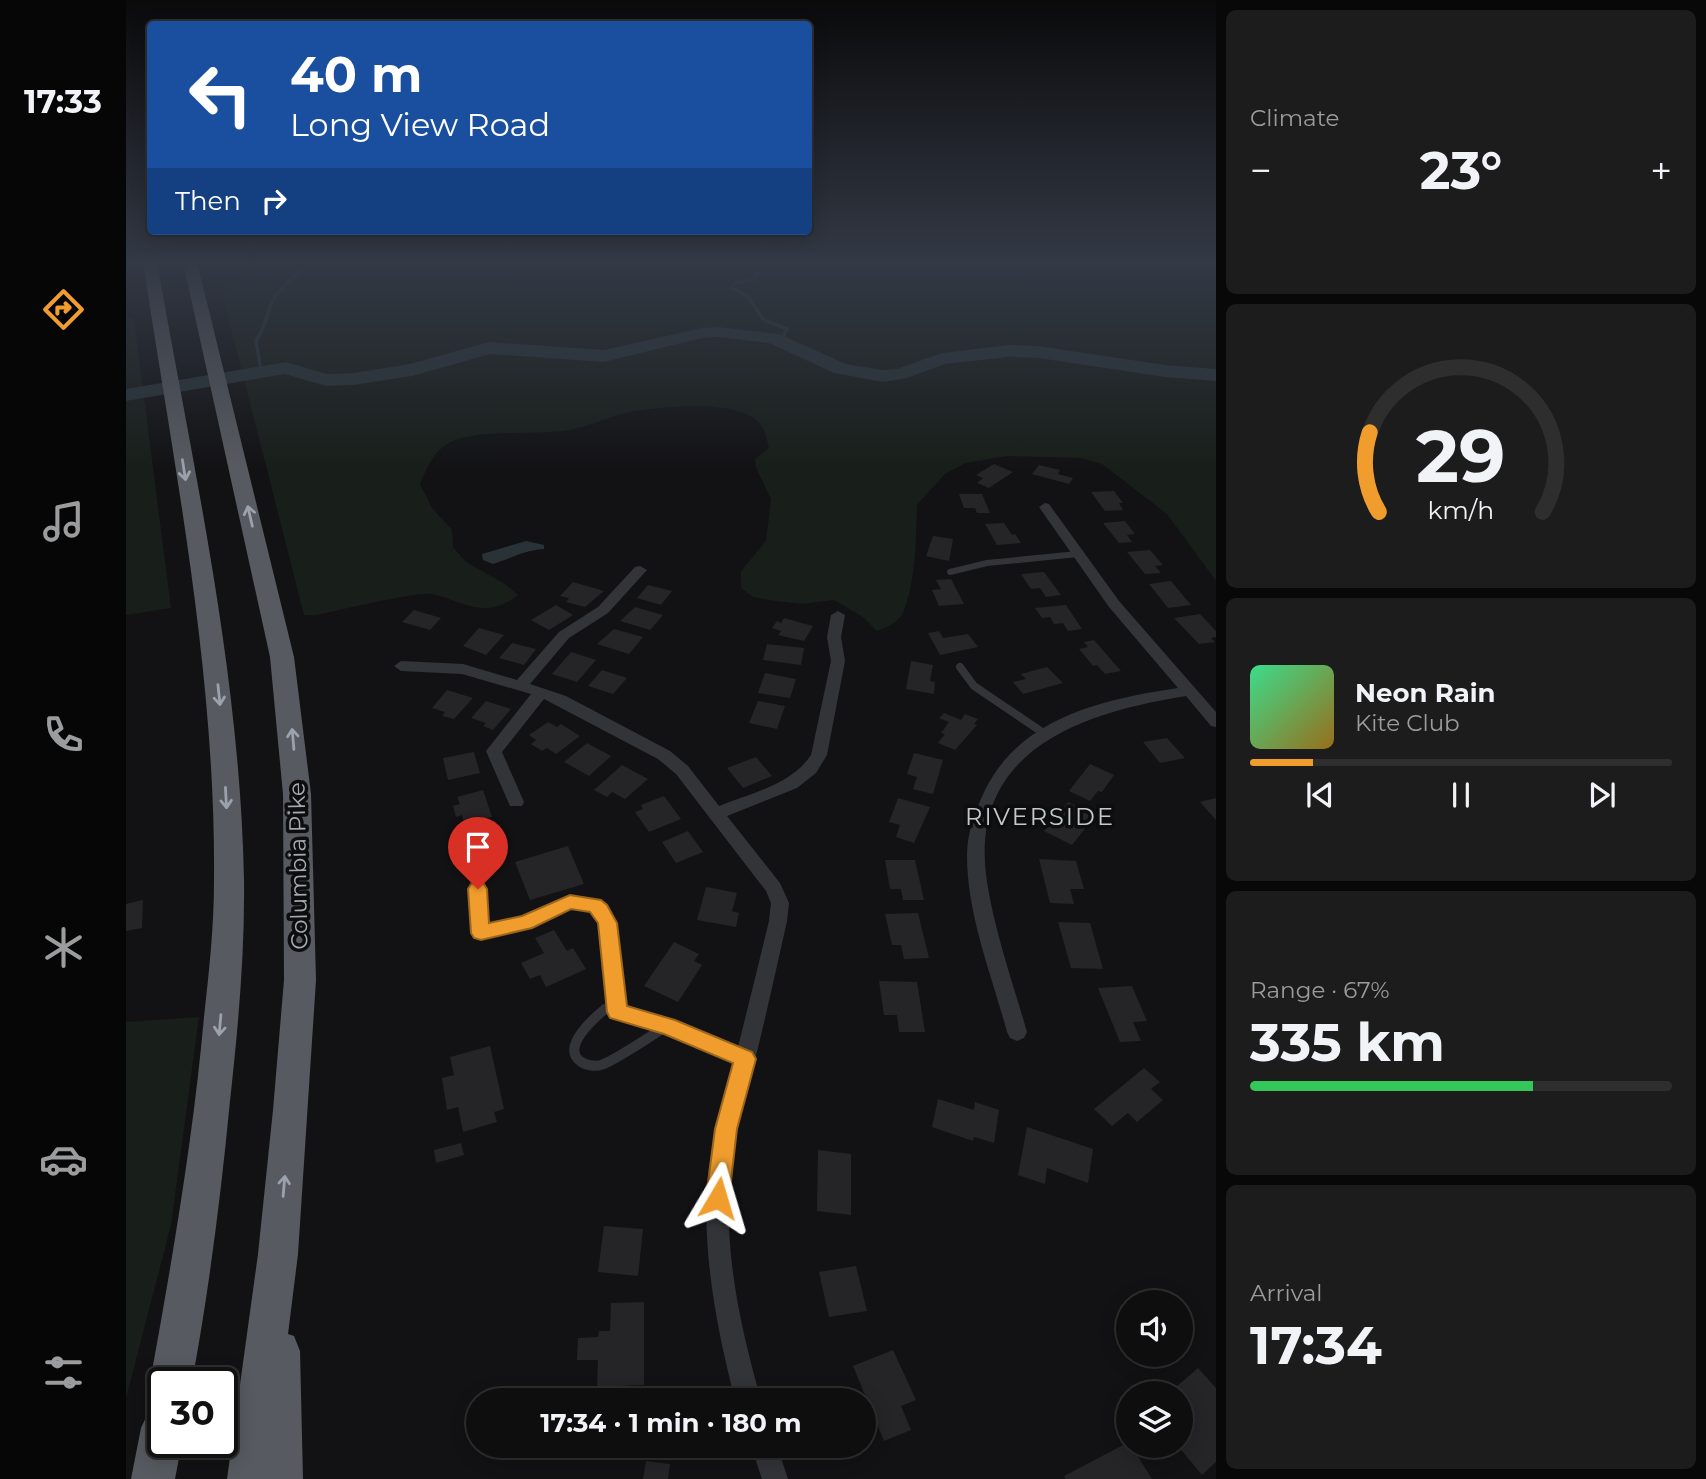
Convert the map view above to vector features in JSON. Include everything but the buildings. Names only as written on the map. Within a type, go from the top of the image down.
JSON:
[{"type":"highway","points":[[162,331],[218,674],[229,884],[223,996],[211,1124],[192,1263],[174,1367]]},
{"type":"highway","name":"Columbia Pike","points":[[206,331],[282,657],[297,794],[300,981],[278,1254],[248,1479]]},
{"type":"highway","points":[[278,1254],[281,1479]]},
{"type":"highway","points":[[182,1367],[192,1263]]},
{"type":"highway","points":[[153,1479],[157,1458]]},
{"type":"highway","points":[[173,1479],[175,1458]]},
{"type":"street","points":[[1045,507],[1114,604],[1216,722]]},
{"type":"street","points":[[520,686],[564,635],[603,610],[640,570]]},
{"type":"street","points":[[715,814],[791,784],[810,769],[819,755],[838,660],[834,637],[838,615]]},
{"type":"street","points":[[401,666],[463,669],[541,692],[561,699],[664,755],[681,770],[774,888],[780,903],[745,1059],[726,1129],[718,1198],[718,1244],[733,1345],[745,1388]]},
{"type":"street","points":[[1017,1032],[978,881],[980,817],[992,789],[1008,766],[1045,734],[1072,719],[1099,709],[1189,691]]},
{"type":"street","points":[[516,802],[494,751],[541,692]]},
{"type":"street","points":[[768,1458],[775,1479]]},
{"type":"lane","points":[[950,572],[987,563],[1078,554]]},
{"type":"lane","points":[[960,667],[974,686],[1045,734]]},
{"type":"lane","points":[[476,867],[481,933],[525,923],[570,902],[585,903],[601,910],[608,923],[610,935],[617,1012]]},
{"type":"lane","points":[[667,1026],[600,1066],[588,1066],[578,1059],[574,1046],[579,1033],[605,1009],[667,1026],[745,1059]]},
{"type":"shaded area","points":[[126,331],[136,331],[171,608],[126,615]]},
{"type":"shaded area","points":[[232,331],[1216,331],[1216,581],[1167,514],[1102,464],[1081,458],[1008,456],[966,463],[945,474],[917,505],[911,588],[903,613],[892,625],[877,631],[863,617],[834,600],[803,604],[753,597],[741,588],[741,571],[766,541],[771,499],[756,468],[755,459],[769,448],[765,432],[754,418],[740,412],[723,408],[684,406],[635,411],[563,431],[475,435],[451,442],[440,450],[420,484],[432,508],[452,530],[453,547],[466,562],[505,584],[518,595],[506,603],[495,607],[475,607],[424,594],[304,615]]},
{"type":"shaded area","points":[[526,541],[544,545],[544,549],[493,564],[483,560],[482,554]]},
{"type":"shaded area","points":[[199,1017],[171,1225],[126,1398],[126,1022]]},
{"type":"waterway","points":[[261,370],[256,341],[262,331]]},
{"type":"waterway","points":[[781,341],[786,331]]},
{"type":"waterway","points":[[126,395],[286,368],[326,380],[353,379],[412,370],[489,348],[604,356],[702,333],[718,332],[773,338],[841,369],[883,376],[900,374],[942,359],[1009,351],[1038,352],[1165,371],[1216,375]]},
{"type":"district","name":"RIVERSIDE","points":[[1040,817]]},
{"type":"route","points":[[478,889],[481,933],[525,923],[570,902],[595,906],[601,910],[608,923],[617,1012],[667,1026],[745,1059],[726,1129],[718,1198]]}]
